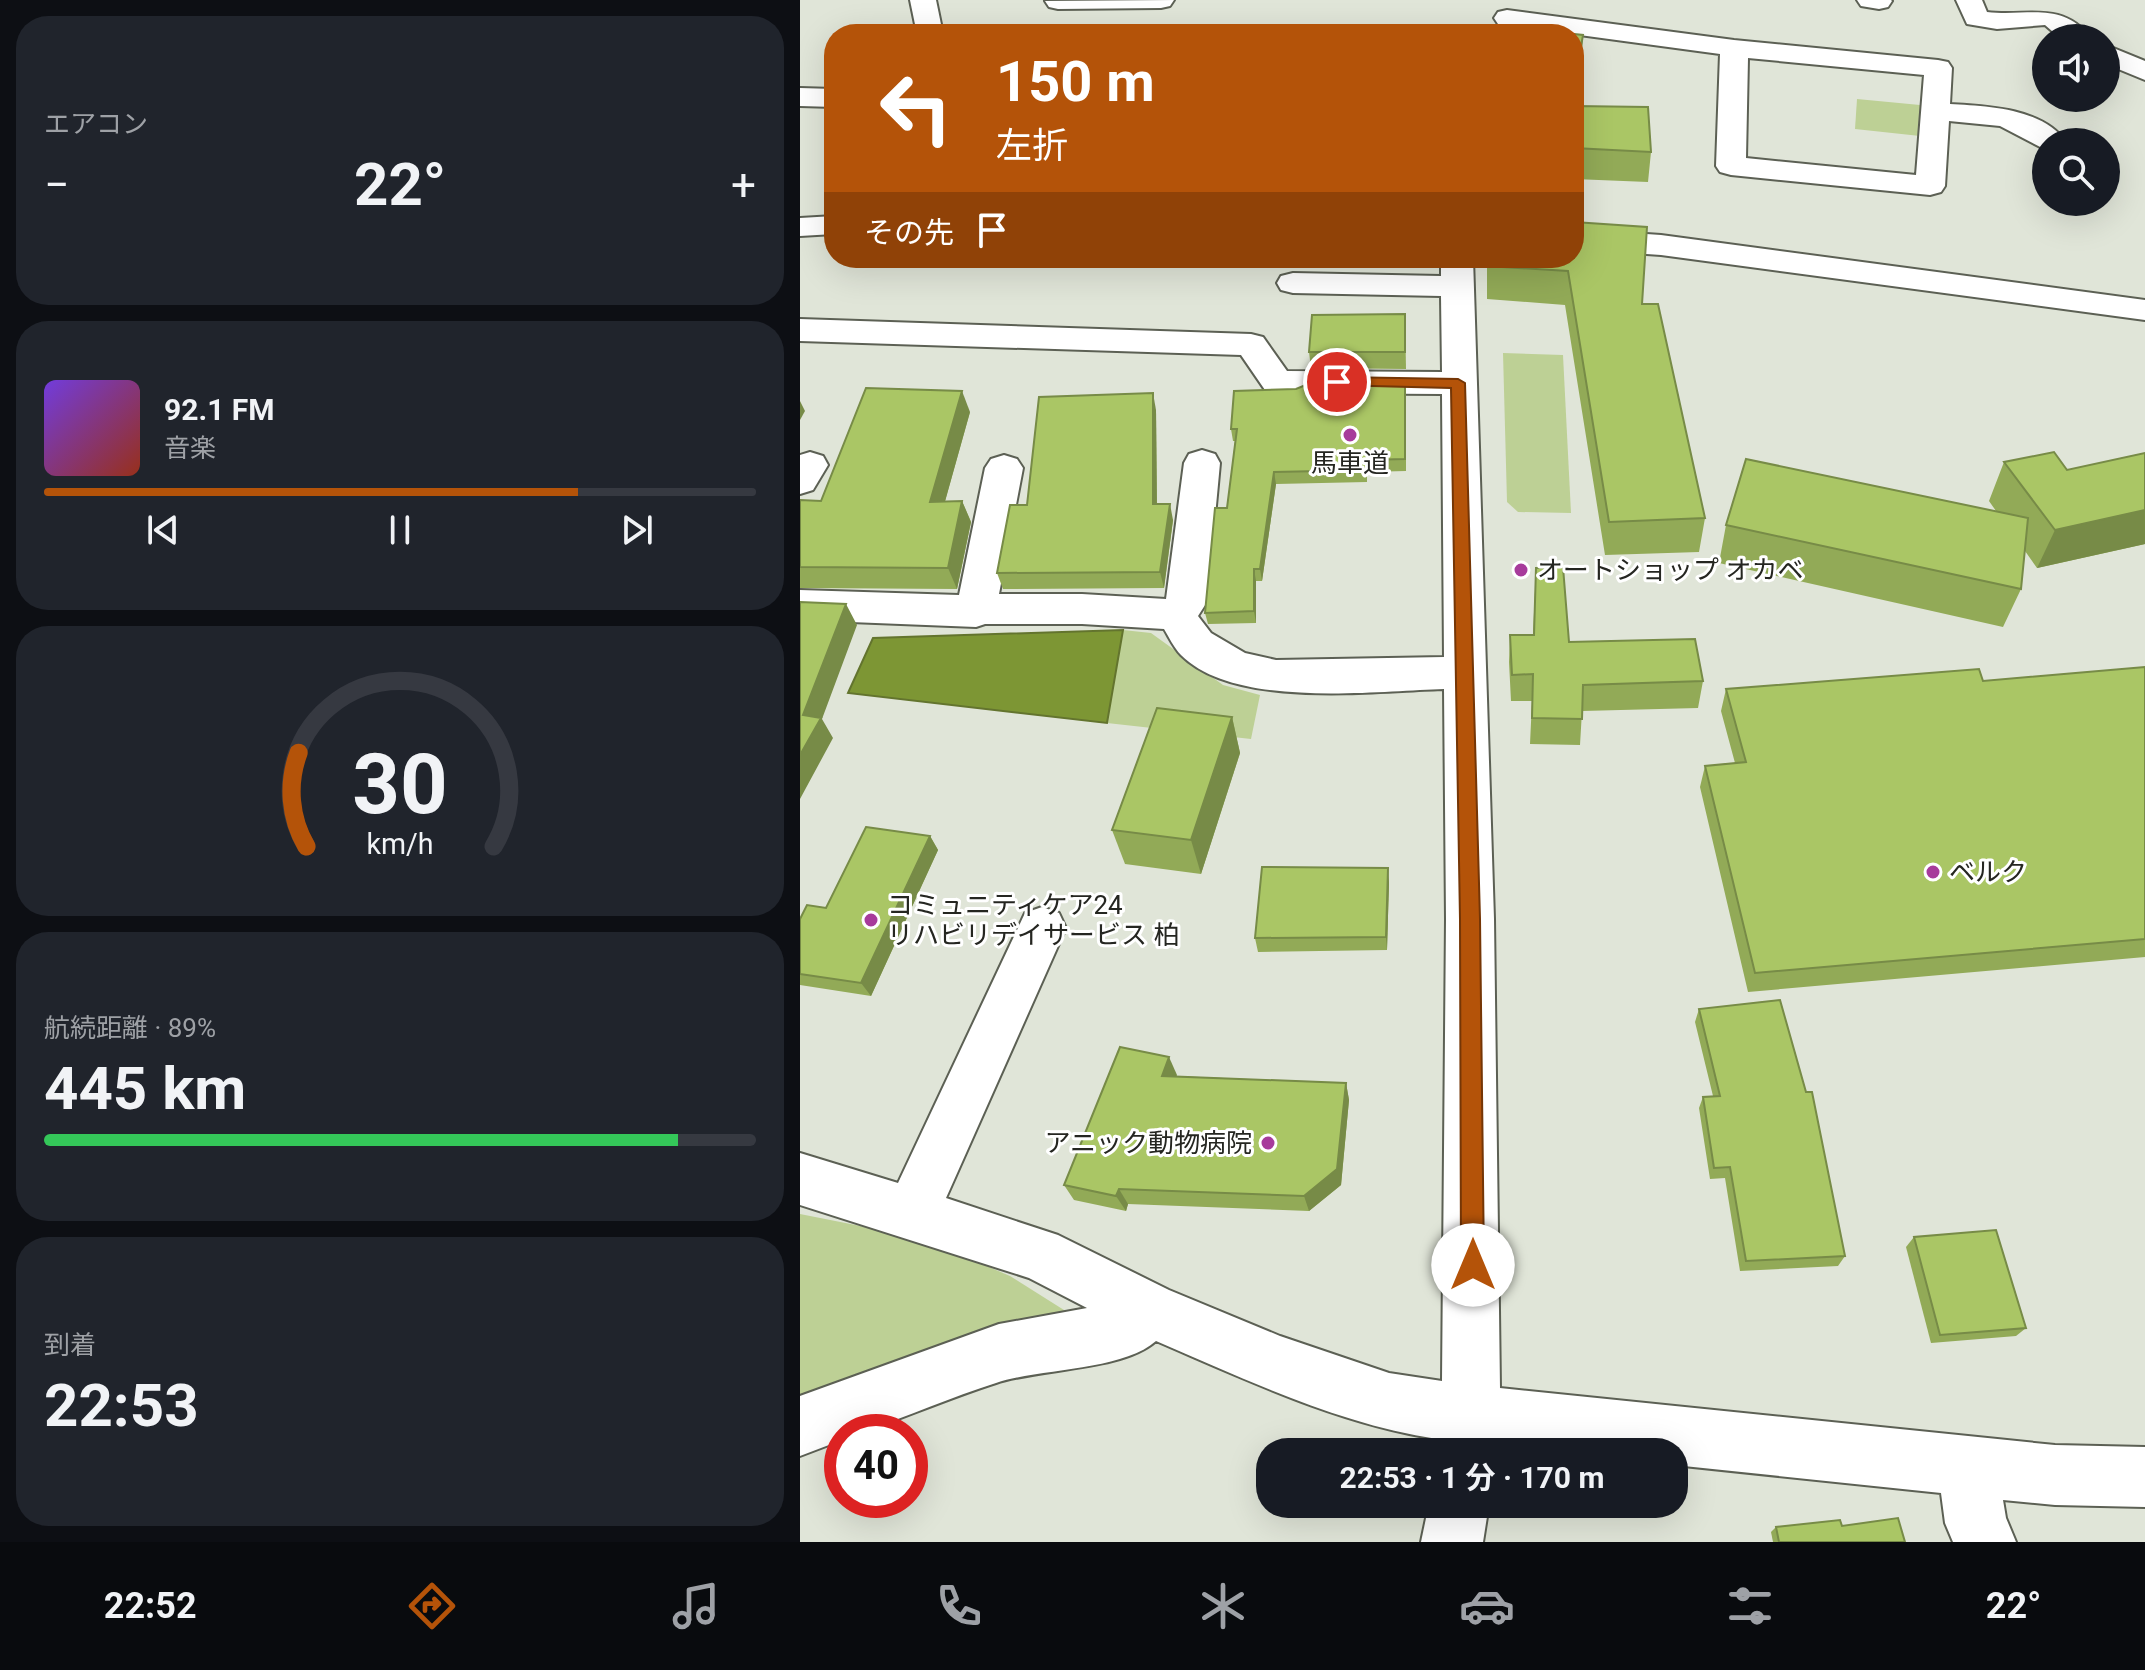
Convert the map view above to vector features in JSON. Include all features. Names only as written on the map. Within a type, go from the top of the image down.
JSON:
[{"type":"street","points":[[923,0],[928,24]]},
{"type":"street","points":[[1058,1],[1161,0]]},
{"type":"street","points":[[1502,24],[1535,0]]},
{"type":"street","points":[[1969,0],[1976,18],[1997,21],[2034,8],[2060,24]]},
{"type":"street","points":[[1584,34],[1734,48],[1938,68],[1930,186],[1731,166],[1734,48]]},
{"type":"street","points":[[2120,60],[2145,72]]},
{"type":"street","points":[[800,97],[824,98]]},
{"type":"street","points":[[1934,111],[2004,117],[2034,128]]},
{"type":"street","points":[[800,227],[824,226]]},
{"type":"street","points":[[1584,240],[1661,245],[2145,310]]},
{"type":"street","points":[[1293,283],[1458,272],[1466,673],[1473,1360],[1468,1433]]},
{"type":"street","points":[[800,330],[1251,345],[1277,382],[1458,383]]},
{"type":"street","points":[[1176,615],[1187,602],[1202,463]]},
{"type":"street","points":[[976,612],[1004,468]]},
{"type":"street","points":[[800,605],[844,610],[976,612],[1128,609],[1176,615],[1196,644],[1234,667],[1276,676],[1466,673]]},
{"type":"street","points":[[911,1215],[1042,928]]},
{"type":"street","points":[[800,1179],[1039,1254],[1149,1310],[1279,1365],[1389,1402],[1468,1433],[1967,1465],[2055,1475],[2145,1477]]},
{"type":"street","points":[[800,1426],[999,1353],[1127,1329],[1149,1310]]},
{"type":"street","points":[[1967,1465],[1976,1523],[1985,1542]]},
{"type":"street","points":[[1452,1542],[1456,1518]]},
{"type":"shaded area","points":[[1857,99],[1920,105],[1920,136],[1855,129]]},
{"type":"shaded area","points":[[1503,353],[1563,355],[1571,513],[1518,512],[1507,502]]},
{"type":"shaded area","points":[[1123,630],[1151,633],[1223,685],[1260,695],[1251,739],[1107,723]]},
{"type":"shaded area","points":[[1123,630],[1107,723],[848,693],[873,638]]},
{"type":"shaded area","points":[[800,1214],[921,1238],[1010,1276],[1083,1322],[800,1396]]},
{"type":"building","points":[[1584,106],[1648,107],[1651,152],[1584,149]]},
{"type":"building","points":[[1584,223],[1647,227],[1642,304],[1658,304],[1705,518],[1609,522],[1568,271],[1519,268],[1584,268]]},
{"type":"building","points":[[1405,314],[1405,352],[1309,352],[1312,315]]},
{"type":"building","points":[[1308,384],[1405,385],[1405,459],[1366,460],[1366,470],[1274,472],[1260,569],[1254,569],[1254,611],[1205,613],[1215,508],[1227,508],[1237,429],[1231,429],[1234,391],[1296,389]]},
{"type":"building","points":[[866,388],[962,391],[930,502],[962,501],[948,568],[800,567],[800,500],[821,501]]},
{"type":"building","points":[[1153,393],[1153,504],[1170,504],[1160,572],[997,573],[1010,505],[1027,505],[1039,397]]},
{"type":"building","points":[[2054,452],[2067,470],[2145,453],[2145,510],[2055,530],[2004,462]]},
{"type":"building","points":[[1746,459],[2028,518],[2021,589],[1726,525]]},
{"type":"building","points":[[1563,567],[1569,642],[1695,639],[1703,681],[1583,685],[1582,719],[1532,718],[1533,674],[1512,675],[1510,635],[1534,635],[1536,568]]},
{"type":"building","points":[[800,602],[846,604],[803,715],[821,718],[800,755]]},
{"type":"building","name":"ベルク","points":[[2145,667],[2145,939],[1755,973],[1705,766],[1746,762],[1726,689],[1979,669],[1983,681]]},
{"type":"building","points":[[1157,708],[1232,717],[1191,840],[1112,830]]},
{"type":"building","name":"コミュニティケア24 リハビリデイサービス 柏","points":[[866,827],[930,836],[861,983],[800,974],[800,919],[807,905],[826,908]]},
{"type":"building","points":[[1262,867],[1388,868],[1386,937],[1255,938]]},
{"type":"building","points":[[1780,1000],[1806,1092],[1812,1092],[1845,1256],[1746,1261],[1730,1167],[1714,1168],[1703,1097],[1720,1096],[1699,1009]]},
{"type":"building","points":[[1120,1047],[1169,1057],[1162,1076],[1346,1083],[1337,1169],[1304,1196],[1119,1189],[1116,1196],[1064,1185]]},
{"type":"building","points":[[1996,1230],[2026,1328],[1940,1335],[1914,1237]]},
{"type":"building","points":[[1898,1518],[1905,1542],[1779,1542],[1776,1527],[1840,1520],[1842,1526]]},
{"type":"place","name":"馬車道","points":[[1350,435]]},
{"type":"place","name":"オートショップ オカベ","points":[[1521,570]]},
{"type":"place","name":"ベルク","points":[[1933,872]]},
{"type":"place","name":"コミュニティケア24 リハビリデイサービス 柏","points":[[871,920]]},
{"type":"place","name":"アニック動物病院","points":[[1268,1143]]},
{"type":"route","points":[[1337,382],[1458,383],[1470,919],[1473,1265]]}]
